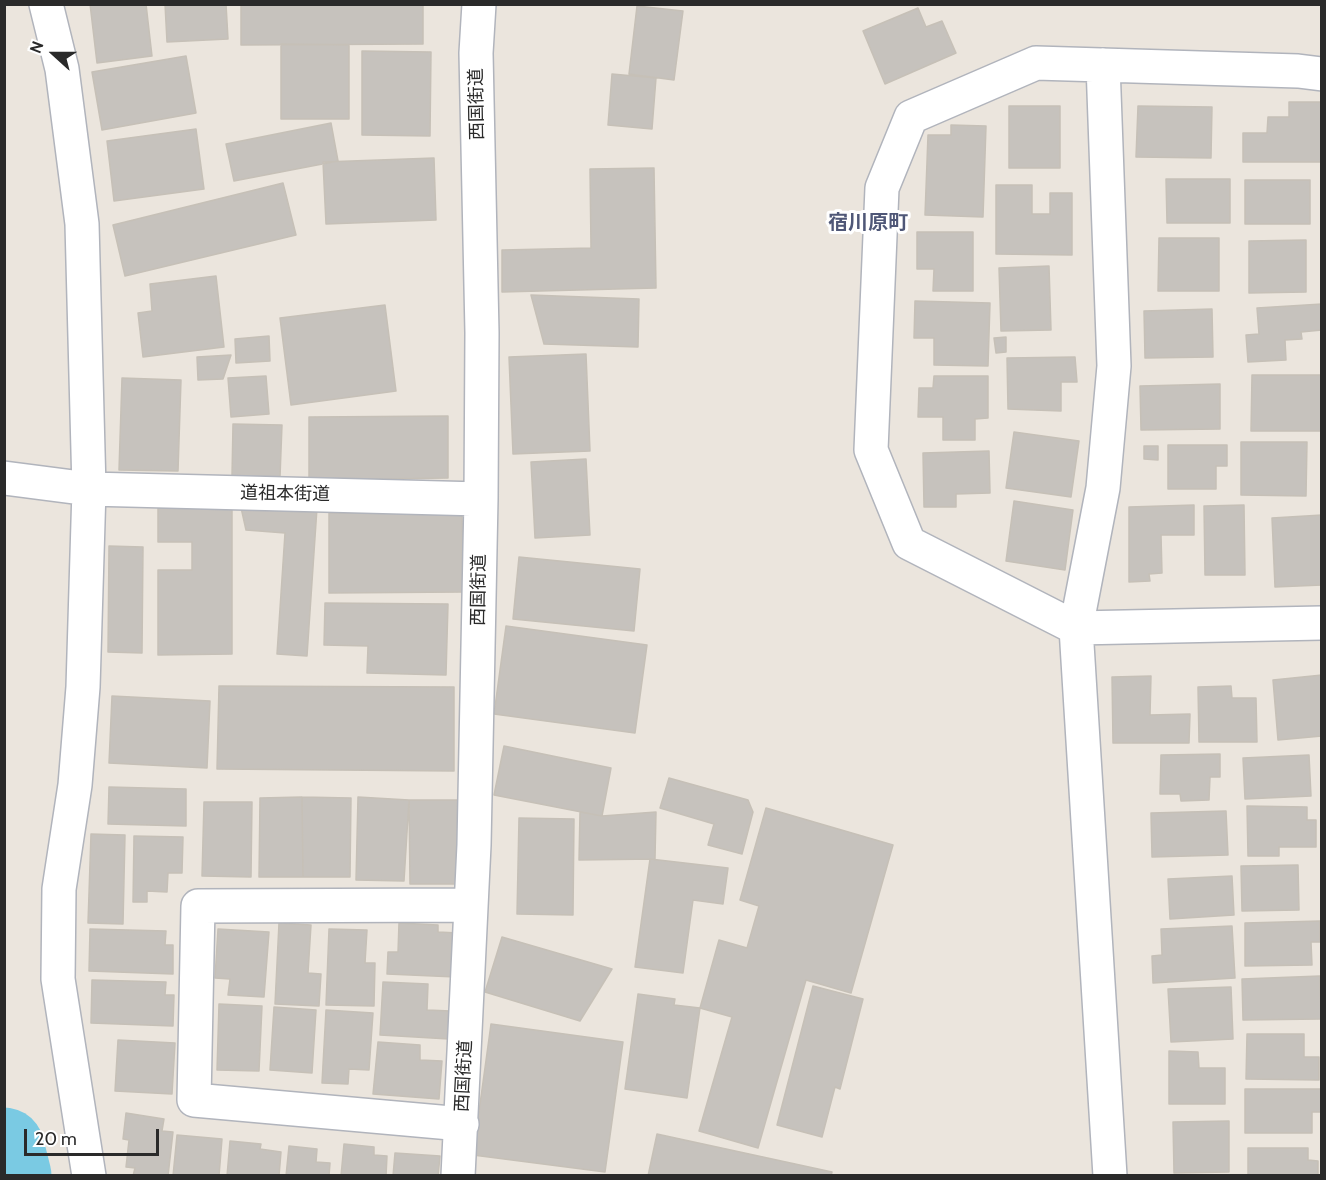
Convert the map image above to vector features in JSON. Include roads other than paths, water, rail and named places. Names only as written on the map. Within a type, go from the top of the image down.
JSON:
[{"type":"street","points":[[46,4],[62,69],[82,224],[89,489],[83,687],[75,785],[59,889],[58,979],[89,1176]]},
{"type":"street","name":"西国街道","points":[[458,1176],[471,905],[481,499],[482,333],[476,53],[479,4]]},
{"type":"street","points":[[1322,74],[1298,71],[1036,63],[911,117],[882,188],[871,450],[909,543],[1076,628],[1322,623]]},
{"type":"street","points":[[1103,65],[1114,366],[1103,488],[1076,628],[1110,1176]]},
{"type":"street","name":"道祖本街道","points":[[4,478],[89,489],[481,499]]},
{"type":"street","points":[[462,1124],[194,1100],[198,906],[471,905]]},
{"type":"waterway","points":[[4,1148],[11,1176]]},
{"type":"district","name":"宿川原町","points":[[868,223]]}]
